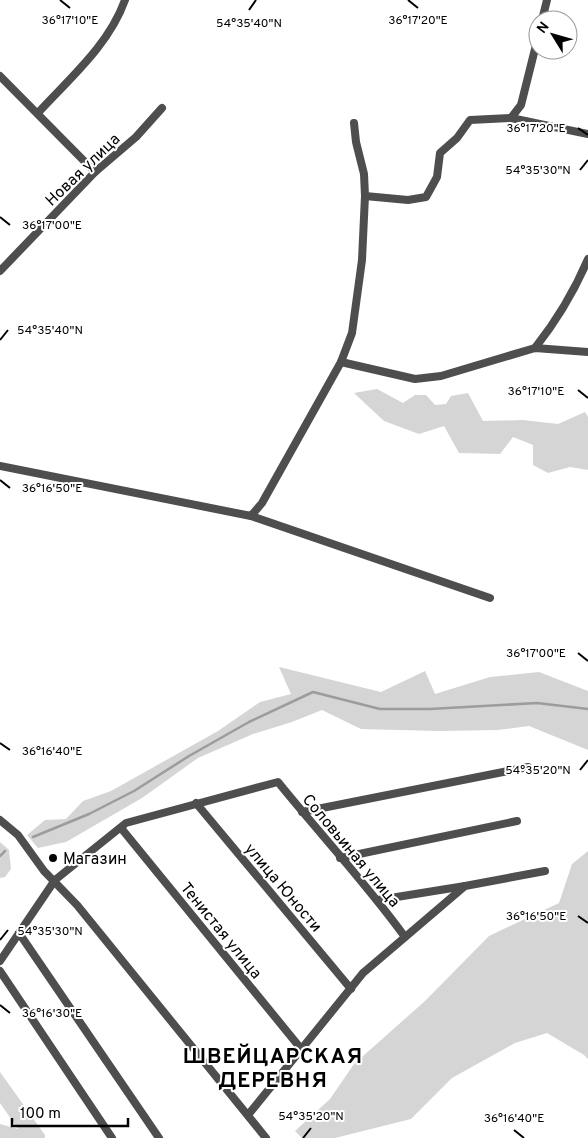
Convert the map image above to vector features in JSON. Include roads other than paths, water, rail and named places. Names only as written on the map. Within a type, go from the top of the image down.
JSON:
[{"type":"street","points":[[38,112],[93,54],[118,17],[124,0]]},
{"type":"street","points":[[511,118],[522,105],[533,60]]},
{"type":"street","points":[[0,76],[38,112],[95,172]]},
{"type":"street","name":"Новая улица","points":[[0,271],[95,172],[136,137],[162,108]]},
{"type":"street","points":[[364,196],[408,200],[426,196],[437,177],[440,154],[457,138],[470,120],[511,118],[588,134]]},
{"type":"street","points":[[251,516],[262,503],[341,362],[352,333],[362,260],[364,196],[364,174],[356,142],[354,123]]},
{"type":"street","points":[[535,348],[554,324],[576,288],[588,259]]},
{"type":"street","points":[[341,362],[415,379],[441,376],[535,348],[588,352]]},
{"type":"street","points":[[0,466],[251,516],[490,598]]},
{"type":"street","points":[[302,812],[528,767]]},
{"type":"street","name":"Соловьиная улица","points":[[196,803],[278,782],[340,858],[378,900],[405,937]]},
{"type":"street","points":[[0,961],[54,880],[126,824],[196,803]]},
{"type":"street","name":"улица Юности","points":[[196,803],[351,989]]},
{"type":"street","points":[[0,820],[18,836],[44,871],[54,880],[266,1138]]},
{"type":"street","points":[[340,858],[517,822]]},
{"type":"street","name":"Тенистая улица","points":[[121,828],[302,1050]]},
{"type":"street","points":[[378,900],[546,871]]},
{"type":"street","points":[[248,1115],[363,973],[465,886]]},
{"type":"street","points":[[19,933],[159,1138]]},
{"type":"street","points":[[0,971],[112,1138]]},
{"type":"waterway","points":[[33,837],[89,814],[134,791],[189,756],[249,722],[313,692],[380,709],[430,709],[537,703],[588,709]]},
{"type":"waterway","points":[[0,856],[5,851]]},
{"type":"place","name":"Магазин","points":[[53,858]]},
{"type":"district","name":"ШВЕЙЦАРСКАЯ ДЕРЕВНЯ","points":[[273,1068]]}]
